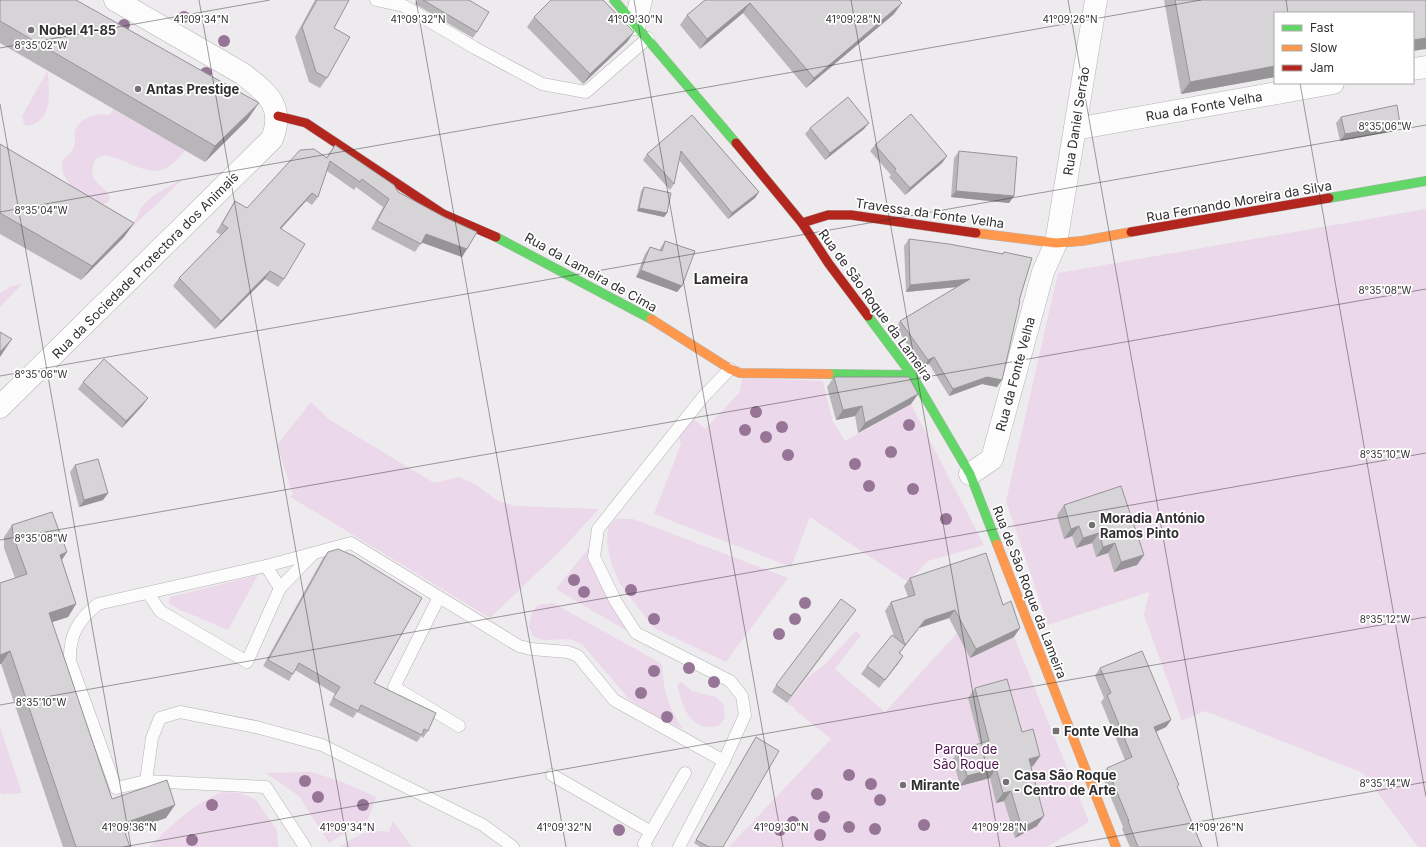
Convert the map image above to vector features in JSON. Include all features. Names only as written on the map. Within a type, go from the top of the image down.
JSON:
[{"type":"street","points":[[115,0],[243,74],[264,91],[273,102],[278,116]]},
{"type":"street","name":"Rua de São Roque da Lameira","points":[[614,0],[770,183],[802,223],[829,264],[912,375],[970,474],[1116,847]]},
{"type":"street","points":[[641,0],[641,31]]},
{"type":"street","name":"Rua Daniel Serrão","points":[[1056,243],[1096,0]]},
{"type":"street","points":[[1414,69],[1426,67]]},
{"type":"street","name":"Rua da Fonte Velha","points":[[1075,129],[1328,84]]},
{"type":"street","name":"Rua da Lameira de Cima","points":[[278,116],[291,118],[306,123],[443,214],[512,244],[651,319],[730,370],[740,373],[912,375]]},
{"type":"street","name":"Rua da Sociedade Protectora dos Animais","points":[[0,407],[272,139],[278,116]]},
{"type":"street","name":"Rua Fernando Moreira da Silva","points":[[1056,243],[1082,241],[1426,181]]},
{"type":"street","name":"Travessa da Fonte Velha","points":[[802,223],[828,215],[851,215],[1056,243]]},
{"type":"street","name":"Rua da Fonte Velha","points":[[970,474],[992,459],[1043,272],[1056,243]]},
{"type":"lane","points":[[376,0],[404,6],[475,48],[542,84],[586,92],[641,31]]},
{"type":"lane","points":[[679,847],[724,761],[745,715],[742,696],[730,681],[636,634],[616,602],[594,557],[598,529],[703,397],[730,370]]},
{"type":"lane","points":[[305,847],[266,787],[146,781],[116,788],[70,661],[70,646],[75,631],[84,616],[98,604],[266,566],[351,543],[519,646],[531,649],[568,652],[578,656],[614,700],[724,761]]},
{"type":"lane","points":[[148,593],[160,611],[247,662],[280,588],[314,553]]},
{"type":"lane","points":[[266,566],[280,588]]},
{"type":"lane","points":[[439,597],[394,687],[459,726]]},
{"type":"lane","points":[[146,781],[152,738],[160,718],[180,712],[256,727],[322,745],[483,825],[513,847]]},
{"type":"lane","points":[[646,847],[644,844],[685,773]]},
{"type":"lane","points":[[552,775],[651,832]]},
{"type":"green space","points":[[48,70],[49,96],[46,111],[43,117],[37,122],[28,126],[24,124],[22,116]]},
{"type":"green space","points":[[113,109],[185,150],[166,168],[157,171],[148,170],[106,155],[95,159],[92,174],[96,182],[107,192],[110,198],[107,203],[97,205],[68,190],[71,186],[63,174],[62,162],[74,147],[75,131],[80,122],[95,115],[110,115]]},
{"type":"green space","points":[[178,181],[181,181],[127,232],[102,216],[133,223],[146,203],[154,196]]},
{"type":"green space","points":[[1426,209],[1426,847],[1418,847],[1363,773],[1205,711],[1182,721],[1144,615],[1149,592],[1048,625],[1006,501],[1058,273]]},
{"type":"green space","points":[[22,284],[0,307],[0,293],[12,286]]},
{"type":"green space","points":[[742,378],[823,381],[832,420],[845,441],[911,404],[984,545],[928,561],[908,582],[810,517],[791,567],[654,514],[681,444],[678,434],[693,418],[705,429],[740,392]]},
{"type":"green space","points":[[311,402],[330,420],[434,483],[459,477],[475,484],[498,501],[515,506],[599,509],[563,548],[490,618],[289,496],[293,495],[277,445]]},
{"type":"green space","points":[[616,519],[633,519],[788,578],[726,662],[654,628],[620,584],[611,563],[607,542],[608,527]]},
{"type":"green space","points":[[592,544],[632,634],[556,589]]},
{"type":"green space","points":[[258,575],[228,630],[176,608],[169,603],[170,597]]},
{"type":"green space","points":[[553,603],[662,664],[667,698],[683,729],[655,716],[630,700],[582,644],[569,639],[542,640],[533,636],[529,627],[532,612],[538,605]]},
{"type":"green space","name":"Parque de São Roque","points":[[1005,609],[1014,637],[1089,822],[1047,847],[729,847],[831,739],[795,710],[796,708],[787,704],[808,677],[825,664],[856,631],[861,635],[835,669],[885,712],[957,633]]},
{"type":"green space","points":[[681,682],[692,691],[716,697],[724,705],[725,717],[719,726],[709,727],[701,725],[689,716],[685,710],[677,685]]},
{"type":"green space","points":[[0,727],[22,793],[2,794],[0,792]]},
{"type":"green space","points":[[311,772],[340,781],[376,797],[368,819],[329,843],[299,796],[266,773]]},
{"type":"green space","points":[[222,792],[240,793],[255,799],[277,830],[278,847],[149,847],[192,809]]},
{"type":"green space","points":[[393,821],[412,847],[339,847],[357,836],[368,832],[389,832]]},
{"type":"building","points":[[0,0],[76,0],[259,103],[215,146],[0,21]]},
{"type":"building","points":[[317,0],[349,0],[334,28],[350,37],[327,78],[316,72],[302,27]]},
{"type":"building","points":[[423,0],[469,0],[489,12],[477,32]]},
{"type":"building","points":[[551,0],[603,0],[634,32],[590,74],[534,17]]},
{"type":"building","points":[[705,0],[899,0],[902,3],[814,78],[750,3],[707,39],[687,15]]},
{"type":"building","points":[[1175,0],[1426,0],[1426,38],[1414,40],[1414,12],[1274,12],[1274,66],[1190,82]]},
{"type":"building","points":[[848,97],[869,123],[830,153],[810,128]]},
{"type":"building","points":[[1397,105],[1400,124],[1345,134],[1341,117]]},
{"type":"building","points":[[911,114],[947,156],[910,188],[875,145]]},
{"type":"building","points":[[692,115],[759,192],[732,213],[681,151],[674,184],[647,154]]},
{"type":"building","points":[[0,144],[134,223],[92,266],[0,213]]},
{"type":"building","points":[[335,145],[394,185],[398,192],[444,217],[477,232],[467,249],[426,234],[421,244],[377,221],[389,199],[362,179],[360,182],[330,161],[318,197],[312,193],[280,228],[305,244],[284,279],[270,271],[221,321],[179,278],[228,228],[222,224],[235,201],[247,208],[300,150],[314,149],[327,158]]},
{"type":"building","points":[[959,151],[1017,157],[1014,196],[956,191]]},
{"type":"building","points":[[644,187],[671,193],[667,213],[639,208]]},
{"type":"building","points":[[909,239],[949,244],[1003,254],[1004,252],[1032,258],[1019,301],[1002,380],[987,377],[953,389],[934,357],[928,360],[900,321],[970,279],[910,285]]},
{"type":"building","points":[[665,241],[695,251],[682,286],[641,270],[650,247],[662,251]]},
{"type":"building","points":[[0,332],[12,339],[0,352]]},
{"type":"building","points":[[104,359],[148,398],[126,421],[83,382]]},
{"type":"building","points":[[834,377],[909,377],[918,394],[865,423],[862,406],[843,410]]},
{"type":"building","points":[[98,459],[108,493],[84,500],[75,465]]},
{"type":"building","name":"Moradia António Ramos Pinto","points":[[1121,486],[1144,555],[1121,562],[1115,543],[1103,547],[1099,533],[1083,538],[1079,526],[1071,529],[1064,505]]},
{"type":"building","points":[[52,512],[67,552],[60,555],[76,604],[49,613],[112,799],[167,780],[175,805],[122,824],[130,847],[76,847],[10,651],[0,655],[0,583],[27,574],[13,536],[12,525]]},
{"type":"building","points":[[338,549],[354,556],[422,598],[374,683],[436,713],[428,731],[424,729],[422,735],[361,705],[358,711],[333,698],[340,687],[299,663],[293,674],[268,660],[328,552]]},
{"type":"building","points":[[986,553],[1003,605],[1011,601],[1020,628],[976,649],[955,610],[925,620],[899,653],[903,656],[885,680],[867,666],[892,635],[905,645],[891,602],[915,595],[910,578]]},
{"type":"building","points":[[841,599],[856,610],[791,696],[776,685]]},
{"type":"building","points":[[1142,651],[1171,720],[1154,727],[1179,785],[1177,786],[1202,847],[1138,847],[1107,768],[1132,757],[1107,695],[1111,693],[1100,668]]},
{"type":"building","points":[[1007,679],[1022,732],[1033,729],[1040,756],[1029,759],[1044,816],[1022,828],[1011,791],[1003,793],[996,768],[967,776],[960,749],[989,741],[975,688]]},
{"type":"building","points":[[756,737],[779,751],[723,847],[709,847],[696,840]]},
{"type":"traffic: fast","points":[[614,0],[736,143]]},
{"type":"traffic: fast","points":[[1329,198],[1426,181]]},
{"type":"traffic: fast","points":[[496,237],[651,319]]},
{"type":"traffic: fast","points":[[868,316],[912,375],[970,474],[997,544]]},
{"type":"traffic: fast","points":[[829,374],[912,375]]},
{"type":"traffic: slow","points":[[976,233],[1056,243],[1082,241],[1131,232]]},
{"type":"traffic: slow","points":[[651,319],[730,369],[740,373],[829,374]]},
{"type":"traffic: slow","points":[[997,544],[1116,847]]},
{"type":"traffic: jam","points":[[278,116],[306,123],[443,214],[496,237]]},
{"type":"traffic: jam","points":[[736,143],[802,223],[829,264],[868,316]]},
{"type":"traffic: jam","points":[[1131,232],[1329,198]]},
{"type":"traffic: jam","points":[[802,223],[828,215],[851,215],[976,233]]},
{"type":"place","name":"Nobel 41-85","points":[[31,30]]},
{"type":"place","name":"Antas Prestige","points":[[138,89]]},
{"type":"place","name":"Moradia António Ramos Pinto","points":[[1092,525]]},
{"type":"place","name":"Fonte Velha","points":[[1056,731]]},
{"type":"place","name":"Casa São Roque - Centro de Arte","points":[[1006,782]]},
{"type":"place","name":"Mirante","points":[[903,785]]},
{"type":"district","name":"Lameira","points":[[721,279]]}]
